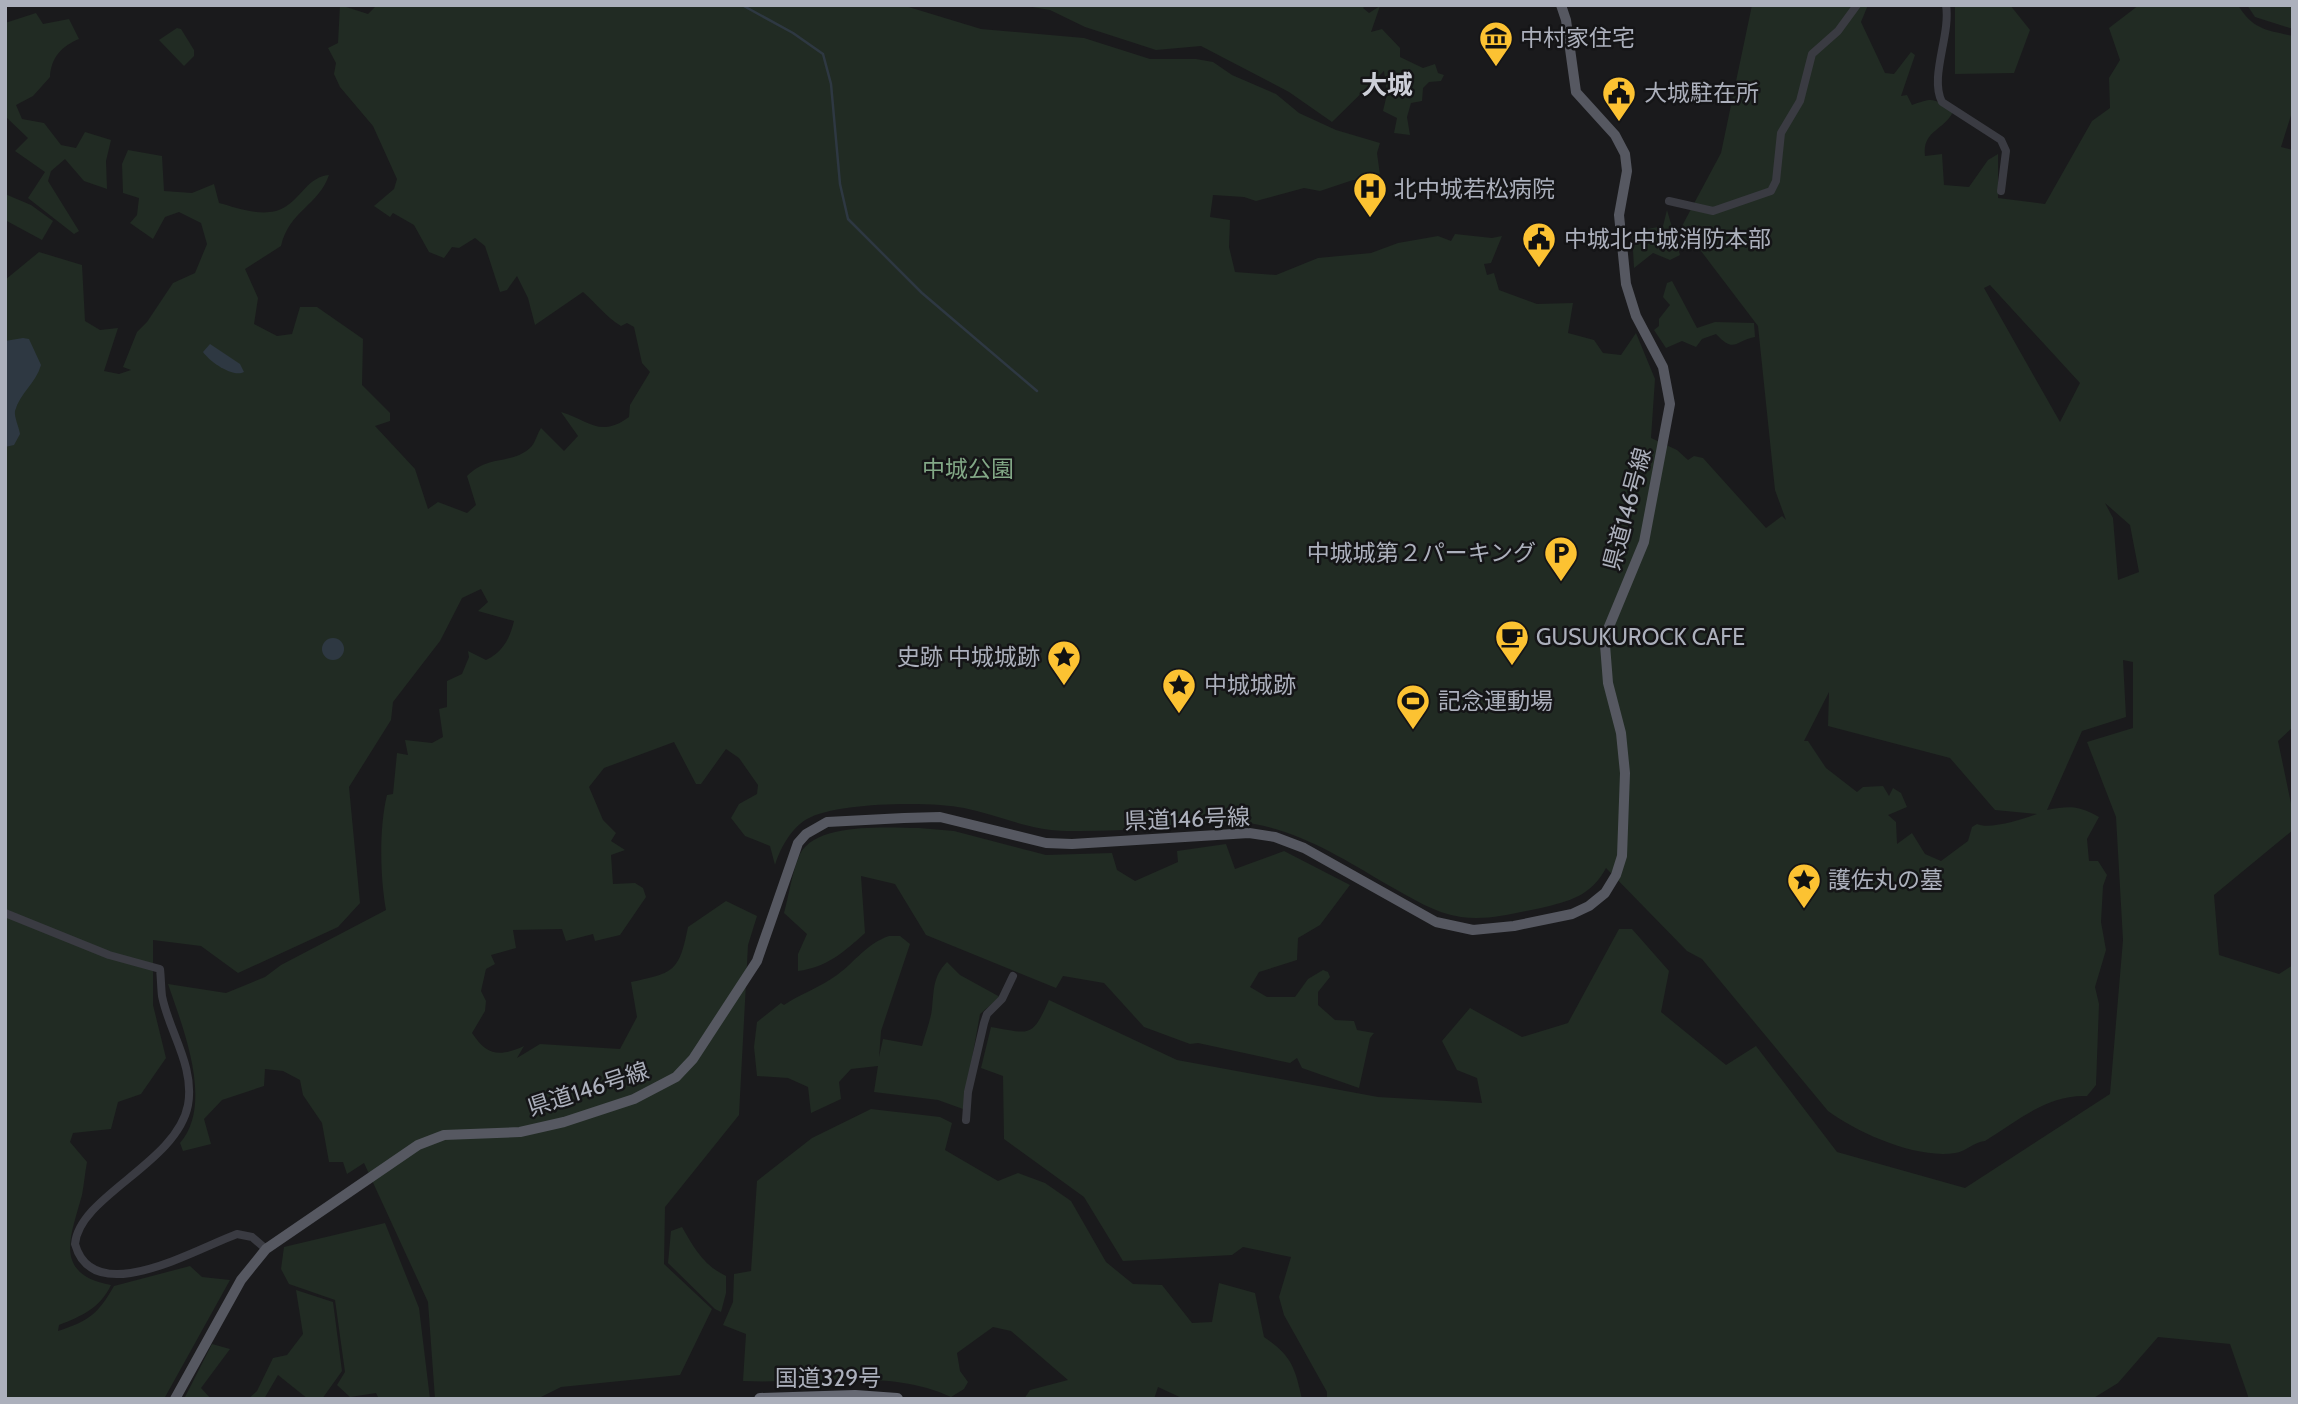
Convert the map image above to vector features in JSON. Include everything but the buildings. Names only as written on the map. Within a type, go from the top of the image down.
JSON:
[{"type":"highway","name":"国道329号","points":[[760,1399],[897,1399]]},
{"type":"main road","name":"県道146号線","points":[[176,1399],[241,1280],[266,1249],[431,1139],[444,1135],[520,1132],[564,1122],[634,1099],[676,1077],[692,1059],[757,961],[798,843],[806,834],[827,822],[940,817],[1046,842],[1072,844],[1225,833],[1275,837],[1304,848],[1436,922],[1473,930],[1514,926],[1572,914],[1589,906],[1605,893],[1616,875],[1622,856],[1625,773],[1622,733],[1608,683],[1605,645],[1608,629],[1644,542],[1670,404],[1665,374],[1636,316],[1626,284],[1619,215],[1627,171],[1625,154],[1615,135],[1576,92],[1566,20],[1561,5]]},
{"type":"street","points":[[1670,201],[1713,211],[1771,191],[1776,181],[1781,133],[1800,101],[1812,54],[1838,31],[1857,5]]},
{"type":"street","points":[[1946,5],[1948,28],[1938,74],[1940,97],[1942,102],[2001,141],[2006,151],[2001,191]]},
{"type":"street","points":[[5,913],[109,955],[160,969],[163,997],[184,1059],[189,1090],[188,1108],[180,1126],[163,1148],[84,1220],[75,1244],[80,1260],[97,1273],[123,1276],[236,1234],[252,1237],[266,1249]]},
{"type":"street","points":[[965,1120],[968,1092],[984,1023],[987,1014],[1002,999],[1013,976]]},
{"type":"green space","name":"中城公園","points":[[340,5],[368,14],[377,5],[902,5],[981,29],[1084,38],[1150,59],[1196,59],[1213,62],[1232,75],[1276,94],[1299,113],[1336,130],[1380,143],[1377,153],[1381,182],[1353,180],[1320,191],[1304,188],[1256,201],[1244,197],[1213,195],[1210,217],[1230,220],[1229,247],[1235,272],[1276,275],[1318,258],[1371,253],[1398,243],[1438,236],[1451,241],[1455,234],[1492,238],[1502,236],[1491,263],[1484,264],[1487,275],[1494,273],[1499,290],[1537,304],[1573,303],[1568,333],[1594,340],[1603,353],[1621,355],[1636,333],[1655,379],[1651,438],[1677,450],[1688,460],[1694,456],[1703,458],[1766,528],[1782,516],[1786,520],[1775,490],[1758,326],[1682,226],[1721,153],[1752,5],[1868,5],[1861,22],[1885,73],[1894,74],[1911,52],[1915,55],[1901,96],[1907,95],[1912,105],[1933,100],[1953,112],[1930,136],[1925,148],[1925,156],[1942,154],[1944,185],[1969,187],[1988,160],[1998,154],[1998,198],[2045,204],[2092,121],[2110,108],[2109,78],[2120,60],[2109,28],[2139,5],[2238,5],[2255,24],[2293,36],[2293,109],[2281,147],[2293,150],[2293,727],[2278,741],[2293,813],[2293,830],[2214,895],[2219,955],[2279,974],[2293,965],[2293,1399],[2249,1399],[2230,1344],[2158,1337],[2118,1383],[2092,1399],[1327,1399],[1327,1392],[1284,1315],[1279,1297],[1291,1257],[1243,1247],[1232,1255],[1123,1261],[1084,1197],[1004,1139],[1003,1076],[981,1068],[991,1027],[1022,1032],[1029,1030],[1038,1021],[1049,1000],[1177,1060],[1378,1097],[1482,1103],[1477,1078],[1457,1070],[1442,1041],[1470,1008],[1522,1037],[1568,1023],[1619,929],[1632,929],[1669,971],[1661,1012],[1726,1065],[1756,1046],[1837,1152],[1965,1188],[2110,1094],[2123,940],[2116,817],[2087,742],[2133,728],[2133,662],[2123,660],[2126,717],[2082,731],[2047,810],[2073,807],[2099,817],[2087,839],[2089,861],[2098,861],[2107,875],[2103,886],[2101,922],[2106,950],[2095,987],[2099,1004],[2096,1085],[2087,1096],[2059,1099],[2046,1104],[1985,1141],[1955,1153],[1940,1154],[1906,1148],[1871,1136],[1828,1111],[1702,959],[1687,951],[1606,868],[1594,885],[1570,900],[1511,914],[1471,918],[1432,909],[1313,843],[1274,828],[1231,821],[1128,830],[1053,830],[1027,826],[964,808],[930,804],[884,804],[821,813],[796,828],[787,839],[775,865],[770,846],[745,836],[731,818],[739,804],[757,794],[758,785],[739,758],[726,749],[701,784],[696,784],[674,742],[604,768],[589,787],[603,820],[616,833],[611,841],[625,850],[611,855],[613,884],[635,883],[643,888],[646,897],[620,935],[595,941],[593,934],[566,941],[562,929],[513,930],[516,948],[491,955],[495,964],[486,969],[481,991],[486,1001],[485,1011],[472,1033],[483,1046],[495,1052],[508,1052],[524,1046],[517,1058],[540,1044],[620,1049],[637,1017],[631,982],[657,976],[673,968],[681,953],[688,927],[726,901],[757,916],[748,945],[739,1115],[665,1207],[664,1264],[712,1309],[680,1375],[561,1387],[537,1399],[435,1399],[428,1302],[364,1163],[347,1174],[343,1162],[329,1162],[322,1123],[303,1095],[300,1080],[283,1071],[265,1069],[264,1086],[222,1100],[204,1119],[211,1144],[183,1151],[180,1143],[190,1127],[195,1108],[195,1087],[187,1043],[168,984],[226,993],[265,977],[281,965],[386,910],[382,883],[383,822],[387,795],[393,794],[397,753],[408,755],[405,740],[432,743],[443,737],[439,709],[447,707],[447,681],[462,674],[469,657],[468,651],[486,660],[497,653],[508,639],[514,621],[478,611],[488,602],[481,589],[462,598],[440,641],[393,702],[391,720],[349,787],[360,903],[338,927],[238,973],[201,946],[153,940],[153,1005],[166,1058],[141,1094],[118,1102],[111,1129],[73,1133],[70,1142],[87,1162],[71,1239],[73,1263],[92,1280],[111,1285],[96,1305],[59,1325],[58,1331],[78,1324],[92,1315],[114,1286],[190,1266],[202,1277],[230,1280],[164,1399],[5,1399],[5,280],[39,252],[82,265],[85,321],[100,330],[118,328],[104,371],[119,374],[131,370],[123,367],[137,332],[147,322],[173,283],[195,273],[207,244],[201,223],[179,212],[165,217],[153,239],[130,223],[137,215],[139,198],[123,193],[122,164],[128,150],[162,156],[164,191],[192,193],[214,184],[219,203],[252,211],[269,212],[285,207],[310,183],[329,175],[318,194],[290,224],[281,246],[245,269],[258,298],[254,324],[277,336],[292,334],[300,307],[317,307],[363,339],[362,385],[390,413],[390,421],[375,426],[415,469],[428,509],[438,502],[467,513],[476,505],[467,476],[483,465],[523,453],[532,446],[541,428],[564,451],[578,436],[561,412],[602,427],[619,423],[629,417],[630,405],[650,372],[642,363],[634,327],[627,323],[621,326],[615,322],[583,292],[535,325],[528,298],[517,276],[507,290],[500,292],[485,246],[475,238],[459,248],[452,247],[444,258],[429,252],[414,225],[393,213],[390,217],[374,206],[394,189],[397,179],[373,126],[340,87],[334,74],[336,63],[328,48],[338,43]],"holes":[[[1990,285],[2080,383],[2060,422],[1984,288]],[[2105,503],[2130,525],[2139,572],[2118,580],[2113,518]],[[1829,692],[1828,726],[1950,758],[1995,810],[2037,814],[1998,825],[1977,824],[1972,827],[1968,841],[1941,861],[1925,854],[1912,833],[1897,844],[1896,822],[1888,815],[1907,807],[1901,793],[1893,788],[1889,796],[1883,786],[1863,787],[1857,792],[1826,768],[1808,741],[1804,741]]]},
{"type":"green space","points":[[1021,5],[1366,5],[1363,8],[1369,13],[1380,6],[1371,32],[1382,29],[1400,48],[1400,57],[1423,68],[1435,64],[1438,73],[1444,75],[1441,81],[1429,82],[1423,88],[1422,101],[1411,103],[1407,117],[1410,135],[1394,133],[1397,118],[1383,111],[1387,94],[1384,71],[1332,122],[1289,92],[1201,46],[1156,50],[1085,27],[1050,10]]},
{"type":"green space","points":[[1955,5],[2010,5],[2030,30],[2014,73],[1955,74]]},
{"type":"green space","points":[[2247,5],[2293,5],[2293,29],[2255,17]]},
{"type":"green space","points":[[36,13],[43,24],[69,19],[79,39],[58,53],[50,77],[33,96],[16,105],[22,119],[44,123],[61,145],[76,148],[85,132],[111,140],[106,161],[107,189],[84,181],[65,159],[51,171],[48,181],[79,231],[74,234],[28,198],[45,172],[15,151],[28,138],[5,116],[5,23]]},
{"type":"green space","points":[[177,28],[181,29],[194,50],[194,56],[184,66],[159,40]]},
{"type":"green space","points":[[5,194],[31,205],[53,221],[42,240],[5,220]]},
{"type":"green space","points":[[1667,210],[1680,255],[1670,260],[1653,253],[1634,268],[1632,232],[1663,226]]},
{"type":"green space","points":[[1672,281],[1697,328],[1715,322],[1754,323],[1755,337],[1731,345],[1716,334],[1702,339],[1696,347],[1682,341],[1666,348],[1654,330],[1670,305],[1663,297],[1667,283]]},
{"type":"green space","points":[[872,828],[954,831],[1046,855],[1112,853],[1117,870],[1135,881],[1178,862],[1177,851],[1226,844],[1235,869],[1284,851],[1350,885],[1320,925],[1298,938],[1297,960],[1259,972],[1250,987],[1267,997],[1295,997],[1308,979],[1323,970],[1328,972],[1330,977],[1318,992],[1318,1005],[1335,1020],[1354,1021],[1357,1030],[1374,1033],[1370,1038],[1359,1088],[1302,1068],[1297,1058],[1290,1063],[1198,1043],[1190,1044],[1144,1027],[1104,983],[1063,976],[1056,988],[926,935],[895,884],[861,876],[865,933],[834,958],[798,971],[798,954],[807,934],[784,913],[800,854],[821,836],[837,832]]},
{"type":"green space","points":[[889,936],[900,936],[910,944],[881,1031],[879,1057],[883,1039],[922,1046],[937,978],[947,962],[960,975],[1000,997],[980,1014],[963,1109],[938,1100],[874,1092],[878,1066],[851,1069],[839,1082],[841,1099],[811,1113],[808,1087],[788,1078],[757,1076],[754,1047],[757,1022],[781,1003],[784,1005],[830,980],[867,948]]},
{"type":"green space","points":[[871,1109],[940,1117],[952,1123],[945,1150],[998,1181],[1018,1173],[1045,1183],[1071,1201],[1106,1262],[1133,1284],[1162,1285],[1192,1323],[1212,1322],[1219,1283],[1255,1293],[1264,1337],[1286,1356],[1297,1378],[1302,1399],[1184,1399],[1158,1387],[1154,1399],[1024,1399],[1030,1390],[1068,1380],[1011,1331],[993,1327],[957,1353],[960,1371],[968,1382],[964,1389],[951,1397],[927,1388],[876,1380],[743,1381],[746,1334],[723,1325],[733,1302],[734,1274],[751,1271],[757,1181],[812,1138]]},
{"type":"green space","points":[[385,1223],[419,1308],[430,1399],[379,1399],[376,1393],[350,1397],[337,1385],[345,1372],[335,1300],[289,1284],[281,1269],[284,1247]]},
{"type":"green space","points":[[682,1227],[705,1261],[726,1276],[726,1293],[721,1312],[668,1263],[671,1231]]},
{"type":"green space","points":[[296,1290],[333,1302],[342,1371],[322,1399],[308,1399],[278,1375],[264,1399],[248,1399],[257,1391],[273,1358],[287,1355],[303,1334]]},
{"type":"green space","points":[[212,1344],[230,1349],[201,1388],[211,1399],[184,1399]]},
{"type":"shaded area","points":[[29,339],[41,365],[15,411],[20,434],[14,445],[5,447],[5,341]]},
{"type":"shaded area","points":[[210,344],[240,364],[244,372],[228,371],[211,360],[203,352]]},
{"type":"shaded area","points":[[329,638],[337,638],[344,645],[344,653],[337,660],[329,660],[322,653],[322,645]]},
{"type":"waterway","points":[[742,5],[793,33],[823,54],[831,84],[840,184],[848,219],[922,293],[1037,391]]},
{"type":"place","name":"中村家住宅","points":[[1496,68]]},
{"type":"place","name":"大城駐在所","points":[[1619,123]]},
{"type":"place","name":"北中城若松病院","points":[[1370,219]]},
{"type":"place","name":"中城北中城消防本部","points":[[1539,269]]},
{"type":"place","name":"中城城第２パーキング","points":[[1561,583]]},
{"type":"place","name":"GUSUKUROCK CAFE","points":[[1512,667]]},
{"type":"place","name":"史跡 中城城跡","points":[[1064,687]]},
{"type":"place","name":"中城城跡","points":[[1179,715]]},
{"type":"place","name":"記念運動場","points":[[1413,731]]},
{"type":"place","name":"護佐丸の墓","points":[[1804,910]]},
{"type":"district","name":"大城","points":[[1387,85]]}]
